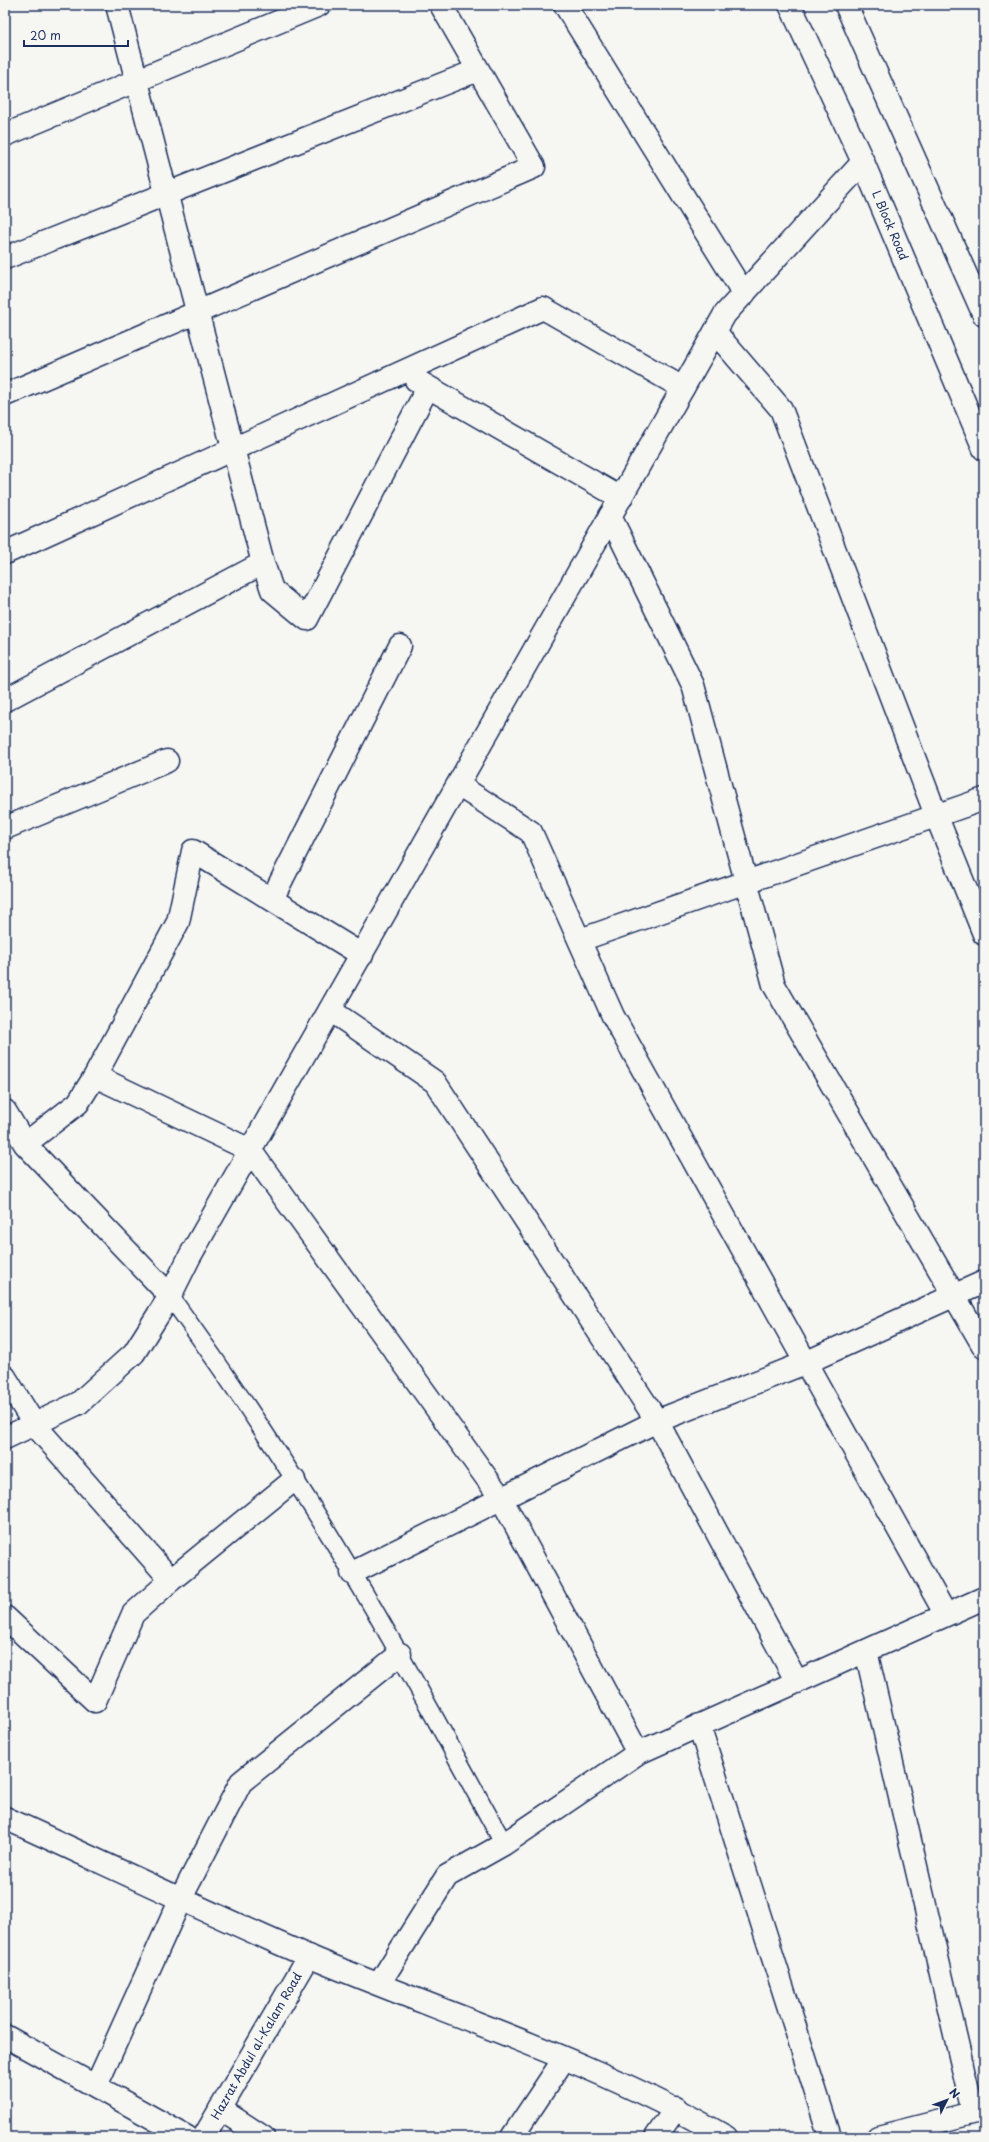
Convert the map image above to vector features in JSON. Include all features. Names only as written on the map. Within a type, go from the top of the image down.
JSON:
[{"type":"street","points":[[117,5],[168,193],[263,564],[272,590],[307,619],[428,387]]},
{"type":"street","points":[[5,135],[319,5]]},
{"type":"street","points":[[5,395],[534,167],[441,5]]},
{"type":"street","points":[[565,5],[744,294]]},
{"type":"street","name":"L Block Road","points":[[790,5],[863,162],[984,449]]},
{"type":"street","points":[[846,5],[984,315]]},
{"type":"street","points":[[5,258],[478,70]]},
{"type":"street","points":[[5,1438],[79,1402],[134,1353],[170,1296],[190,1256],[250,1150],[726,314],[863,162]]},
{"type":"street","points":[[5,553],[543,308],[683,388]]},
{"type":"street","points":[[716,332],[781,409],[936,815],[984,934]]},
{"type":"street","points":[[402,372],[616,507],[693,685],[774,985],[984,1347]]},
{"type":"street","points":[[5,700],[263,564]]},
{"type":"street","points":[[272,899],[400,646]]},
{"type":"street","points":[[5,828],[166,761]]},
{"type":"street","points":[[458,785],[531,832],[614,1016],[805,1364],[946,1615]]},
{"type":"street","points":[[580,940],[984,799]]},
{"type":"street","points":[[25,1144],[78,1103],[95,1076],[178,922],[193,851],[362,955]]},
{"type":"street","points":[[330,1010],[435,1082],[657,1421],[797,1682]]},
{"type":"street","points":[[95,1076],[250,1150],[501,1498],[638,1753]]},
{"type":"street","points":[[5,1111],[25,1144],[170,1296]]},
{"type":"street","points":[[352,1573],[657,1421],[805,1364],[984,1282]]},
{"type":"street","points":[[5,1377],[34,1424],[171,1580]]},
{"type":"street","points":[[5,1617],[95,1701],[133,1614],[171,1580],[294,1480]]},
{"type":"street","points":[[380,1984],[447,1876],[504,1844],[638,1753],[984,1598]]},
{"type":"street","points":[[866,1651],[978,2111],[878,2137]]},
{"type":"street","points":[[96,2086],[181,1898],[242,1782],[400,1654]]},
{"type":"street","points":[[699,1725],[830,2137]]},
{"type":"street","points":[[5,1818],[309,1956],[564,2059],[676,2108],[726,2137]]},
{"type":"street","name":"Hazrat Abdul al-Kalam Road","points":[[204,2137],[309,1956]]},
{"type":"street","points":[[5,2036],[187,2137]]},
{"type":"street","points":[[512,2137],[564,2059]]},
{"type":"street","points":[[656,2137],[676,2108]]},
{"type":"street","points":[[220,2109],[263,2137]]},
{"type":"lane","points":[[170,1296],[240,1394],[352,1573],[400,1654],[504,1844]]}]
